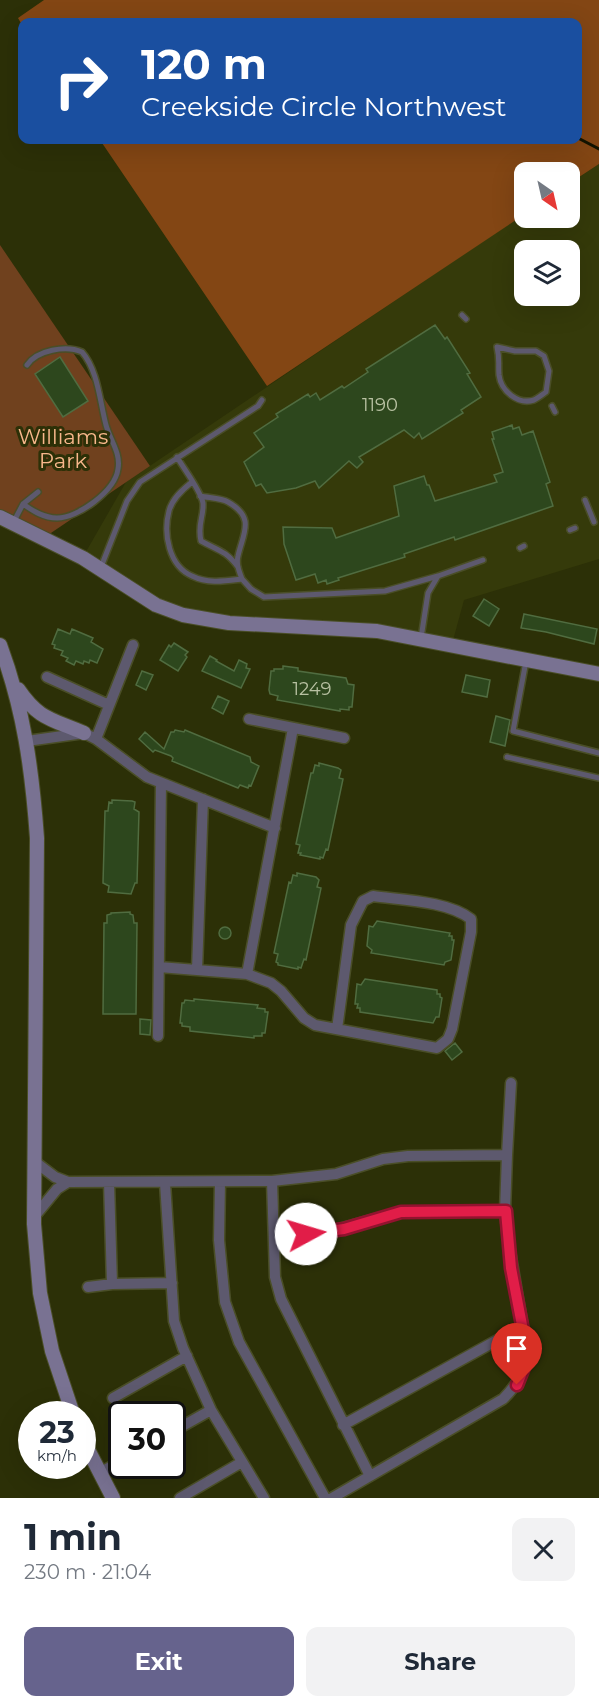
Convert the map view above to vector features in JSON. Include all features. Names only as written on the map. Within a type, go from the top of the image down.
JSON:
[{"type":"main road","points":[[4,519],[100,569],[156,605],[183,615],[229,623],[377,631],[599,674]]},
{"type":"main road","points":[[0,645],[12,680],[27,741],[33,780],[37,838],[34,1217],[42,1304],[52,1351],[69,1401]]},
{"type":"main road","points":[[12,680],[25,700],[41,716],[90,736]]},
{"type":"main road","points":[[96,1467],[113,1498]]},
{"type":"street","points":[[90,736],[109,705],[133,645]]},
{"type":"street","points":[[47,677],[109,705]]},
{"type":"street","points":[[249,719],[344,738]]},
{"type":"street","points":[[247,974],[293,728]]},
{"type":"street","points":[[27,741],[90,736],[147,777],[274,828]]},
{"type":"street","points":[[159,1036],[161,783]]},
{"type":"street","points":[[198,970],[202,800]]},
{"type":"street","points":[[159,967],[247,974],[271,983],[304,1018],[315,1025],[437,1048],[448,1039],[452,1029],[471,932],[471,919],[464,913],[444,907],[373,896],[363,901],[351,925],[337,1029]]},
{"type":"street","points":[[332,1498],[503,1399],[517,1385],[525,1365],[527,1351],[511,1268],[506,1211],[511,1083]]},
{"type":"street","points":[[34,1161],[55,1177],[68,1182],[220,1182],[272,1181],[336,1174],[383,1159],[408,1156],[507,1155]]},
{"type":"street","points":[[272,1181],[275,1277],[281,1299],[370,1476]]},
{"type":"street","points":[[34,1217],[57,1189],[68,1182]]},
{"type":"street","points":[[109,1182],[112,1284]]},
{"type":"street","points":[[165,1182],[174,1321],[211,1410],[264,1498]]},
{"type":"street","points":[[220,1182],[219,1240],[225,1302],[239,1341],[325,1498]]},
{"type":"street","points":[[274,1235],[328,1232],[401,1212],[506,1211]]},
{"type":"street","points":[[88,1287],[112,1284],[172,1283]]},
{"type":"street","points":[[343,1425],[521,1327]]},
{"type":"street","points":[[113,1398],[187,1356]]},
{"type":"street","points":[[186,1424],[211,1410]]},
{"type":"street","points":[[180,1498],[242,1461]]},
{"type":"street","points":[[99,1473],[108,1468]]},
{"type":"lane","points":[[497,347],[515,351],[536,351],[544,356],[549,371],[546,392],[534,400],[523,400],[510,395],[499,375],[500,361],[497,347]]},
{"type":"lane","points":[[23,504],[50,517],[69,516],[86,507],[110,488],[119,465],[117,453],[106,428],[102,399],[82,352],[71,349],[46,352],[34,356],[27,365]]},
{"type":"lane","points":[[100,569],[127,501],[140,482],[152,472],[258,406],[262,400]]},
{"type":"lane","points":[[552,406],[555,412]]},
{"type":"lane","points":[[177,457],[201,496],[203,505],[198,530],[201,541],[227,553],[238,567]]},
{"type":"lane","points":[[192,482],[177,495],[169,511],[169,546],[175,565],[192,576],[216,583],[242,579]]},
{"type":"lane","points":[[4,519],[38,492]]},
{"type":"lane","points":[[201,496],[227,501],[247,523],[237,557],[238,567],[242,579],[251,589],[264,597],[385,591],[483,560]]},
{"type":"lane","points":[[585,500],[594,522]]},
{"type":"lane","points":[[421,639],[428,593],[438,576]]},
{"type":"lane","points":[[526,659],[513,731],[599,753]]},
{"type":"lane","points":[[507,757],[599,778]]},
{"type":"shaded area","points":[[44,0],[599,0],[599,164],[580,176],[580,162],[514,162],[514,221],[267,386],[103,144],[582,144],[582,18],[18,18]]},
{"type":"shaded area","points":[[599,164],[599,559],[464,600],[452,644],[183,615],[83,557],[126,482],[514,220],[514,228],[580,228],[580,176]]},
{"type":"green space","name":"Williams Park","points":[[0,245],[150,466],[45,537],[0,517]]},
{"type":"building","points":[[435,325],[445,339],[447,337],[470,373],[467,374],[481,397],[461,410],[463,413],[422,439],[419,433],[414,438],[404,430],[359,457],[363,462],[357,468],[349,461],[319,488],[315,481],[296,488],[267,493],[261,484],[256,486],[244,462],[264,447],[254,433],[278,417],[276,414],[308,394],[310,397],[316,393],[320,400],[342,386],[344,388],[368,372],[366,369]]},
{"type":"building","points":[[60,357],[88,401],[63,417],[35,374]]},
{"type":"building","points":[[512,425],[513,429],[519,427],[522,435],[533,431],[550,482],[546,484],[553,506],[455,540],[454,537],[404,554],[405,557],[338,578],[339,580],[327,584],[326,580],[318,583],[315,574],[296,580],[284,544],[283,527],[332,528],[336,538],[399,516],[394,486],[424,476],[435,501],[497,482],[494,475],[503,472],[492,439],[494,439],[492,432]]},
{"type":"building","points":[[484,599],[499,609],[489,626],[473,616]]},
{"type":"building","points":[[524,614],[597,629],[594,644],[521,628]]},
{"type":"building","points":[[58,629],[70,634],[72,629],[93,638],[91,642],[103,649],[97,663],[90,660],[89,663],[84,661],[83,664],[76,661],[74,665],[66,661],[68,658],[61,655],[63,651],[54,648],[55,645],[52,644]]},
{"type":"building","points":[[174,643],[188,652],[178,671],[160,660],[169,645],[171,647]]},
{"type":"building","points":[[210,656],[234,671],[239,660],[247,664],[246,668],[250,669],[241,688],[202,671]]},
{"type":"building","points":[[283,666],[298,668],[298,671],[346,678],[348,684],[354,685],[352,707],[349,707],[349,710],[340,709],[340,711],[277,700],[278,696],[270,694],[269,690],[271,671],[283,669]]},
{"type":"building","points":[[142,671],[153,675],[146,690],[136,685]]},
{"type":"building","points":[[466,675],[490,680],[487,697],[462,692]]},
{"type":"building","points":[[218,696],[229,701],[223,714],[212,708]]},
{"type":"building","points":[[496,716],[510,720],[505,746],[490,742]]},
{"type":"building","points":[[175,730],[184,732],[185,730],[250,757],[251,762],[259,766],[251,786],[249,785],[248,788],[240,785],[238,788],[172,761],[171,756],[155,750],[153,752],[139,739],[145,732],[164,749],[171,732]]},
{"type":"building","points":[[319,763],[341,770],[339,778],[343,779],[328,850],[326,849],[323,858],[320,857],[320,859],[300,855],[301,853],[298,853],[300,845],[296,844],[311,773],[315,765],[319,766]]},
{"type":"building","points":[[112,800],[135,802],[134,809],[139,812],[137,883],[131,894],[108,892],[109,886],[103,883],[105,811],[108,811],[109,802],[112,803]]},
{"type":"building","points":[[297,873],[316,877],[319,880],[317,887],[321,888],[306,960],[304,959],[301,968],[298,967],[298,969],[278,965],[276,962],[278,954],[274,953],[289,882],[291,883],[293,875],[297,876]]},
{"type":"building","points":[[130,912],[134,923],[137,923],[136,1014],[103,1014],[104,923],[107,923],[107,915],[111,913]]},
{"type":"building","points":[[377,921],[450,933],[449,936],[452,936],[454,940],[451,960],[445,962],[444,965],[371,953],[372,950],[367,946],[369,926],[373,927]]},
{"type":"building","points":[[227,927],[231,933],[227,939],[223,939],[219,931]]},
{"type":"building","points":[[365,979],[437,990],[437,994],[440,994],[442,998],[439,1017],[436,1017],[433,1023],[360,1012],[360,1008],[357,1008],[358,1004],[355,1004],[357,984],[361,985]]},
{"type":"building","points":[[194,999],[258,1005],[257,1008],[268,1012],[265,1033],[262,1033],[262,1036],[254,1036],[254,1038],[190,1031],[190,1027],[182,1026],[180,1023],[182,1003],[185,1000],[194,1001]]},
{"type":"building","points":[[140,1019],[151,1020],[150,1035],[140,1034]]},
{"type":"building","points":[[455,1043],[462,1052],[452,1060],[445,1051]]},
{"type":"waterway","points":[[582,140],[599,149]]},
{"type":"route","points":[[306,1234],[344,1229],[401,1212],[506,1211],[511,1268],[527,1351],[525,1365],[517,1385]]}]
